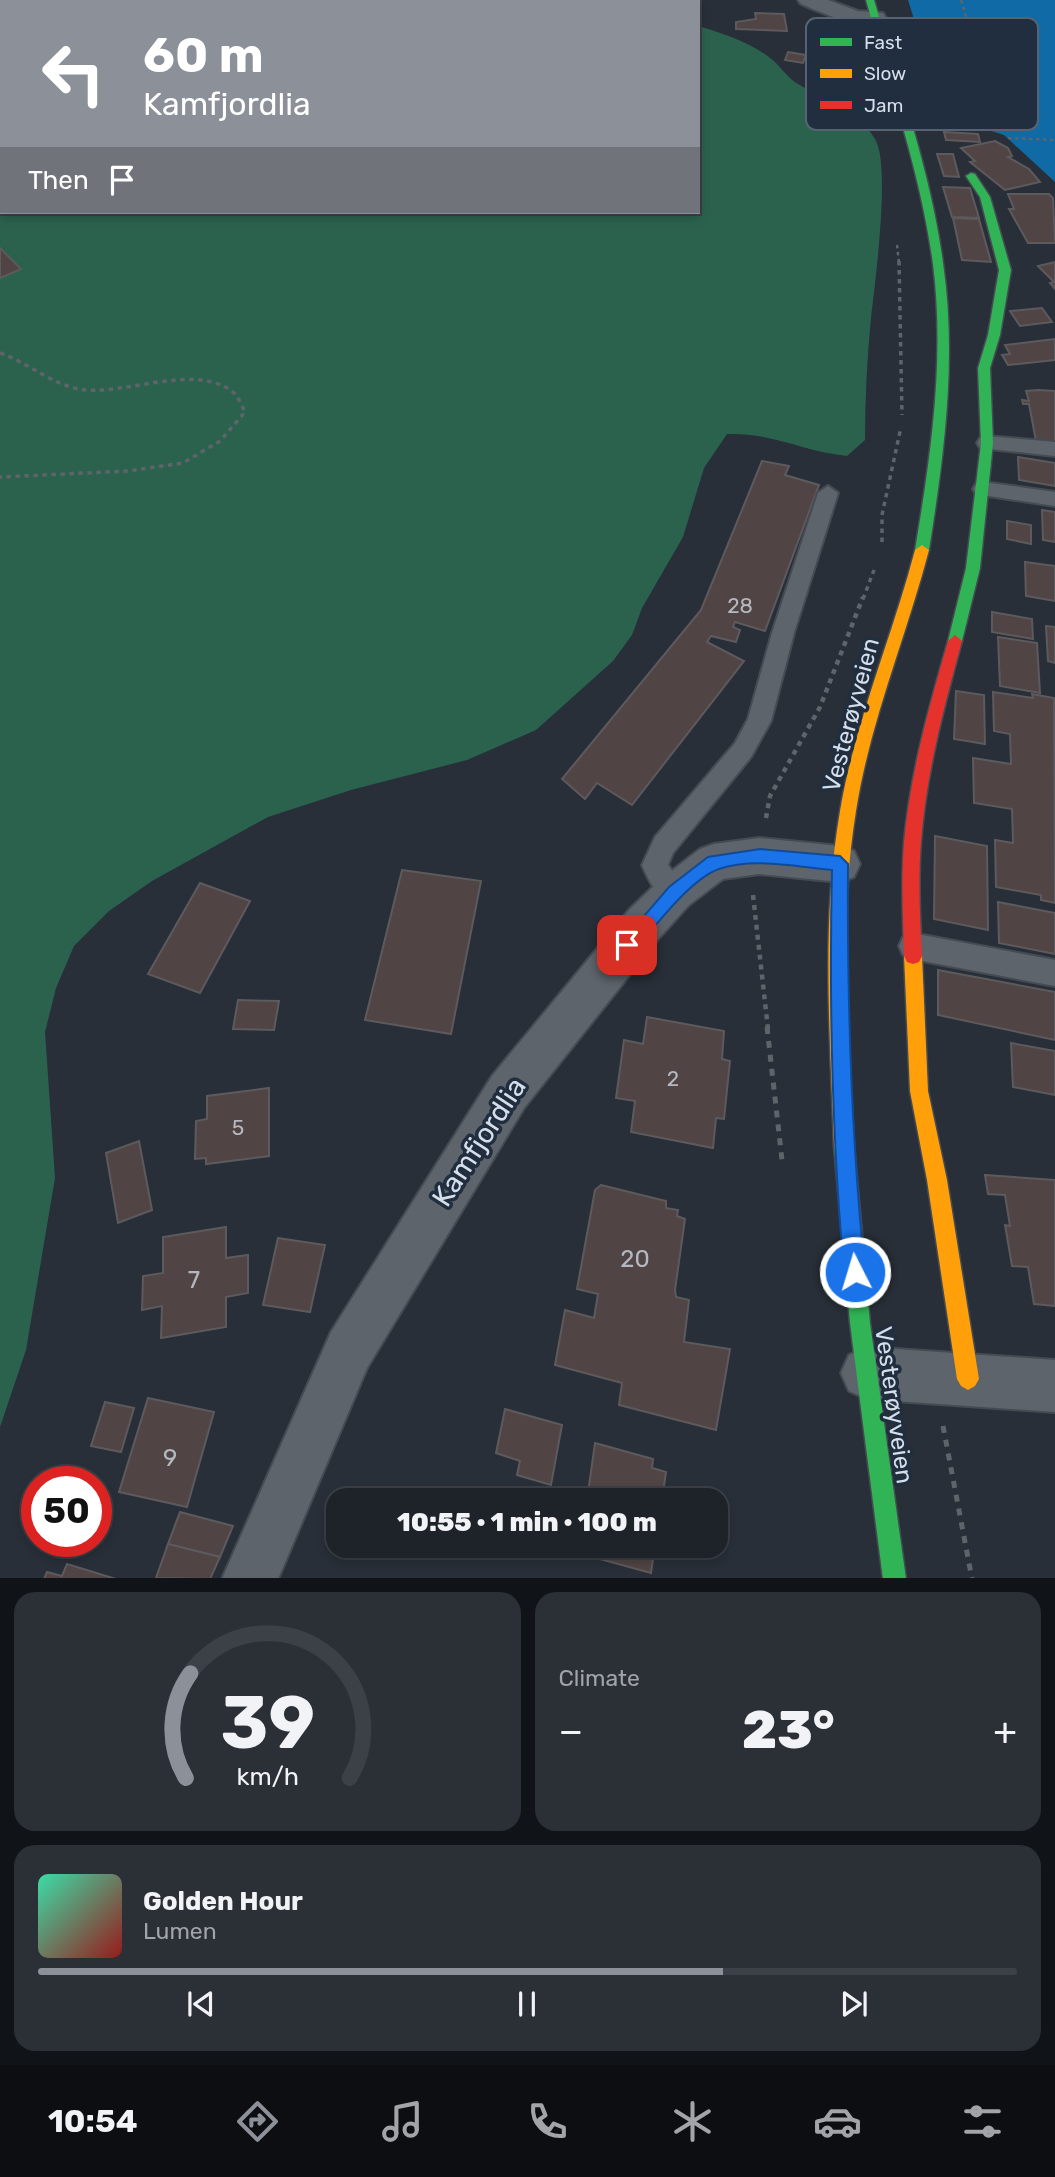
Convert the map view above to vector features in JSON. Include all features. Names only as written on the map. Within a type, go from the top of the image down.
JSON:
[{"type":"main road","name":"Vesterøyveien","points":[[895,1578],[867,1373],[845,1168],[837,965],[840,864],[857,764],[922,552],[939,449],[942,354],[938,264],[922,186],[906,130]]},
{"type":"main road","points":[[968,1379],[937,1180],[919,1091],[912,946],[914,827],[937,705],[965,607],[983,489],[987,443],[984,368],[994,335],[1006,270],[985,197],[971,176]]},
{"type":"street","points":[[808,0],[855,17],[873,9]]},
{"type":"street","name":"Kamfjordlia","points":[[250,1578],[349,1350],[494,1115],[525,1071],[644,924],[675,892],[714,862],[760,856],[840,864]]},
{"type":"street","points":[[867,1373],[1055,1386]]},
{"type":"lane","points":[[987,443],[1055,449]]},
{"type":"lane","points":[[983,489],[1055,499]]},
{"type":"lane","points":[[675,892],[660,877],[655,865],[664,845],[743,750],[759,721],[783,633],[828,493]]},
{"type":"lane","points":[[912,946],[1055,973]]},
{"type":"path","points":[[961,0],[966,18]]},
{"type":"path","points":[[1008,138],[1055,140]]},
{"type":"path","points":[[0,353],[22,359],[66,385],[81,390],[104,391],[192,380],[213,381],[231,390],[242,402],[244,412],[220,441],[183,463],[128,471],[0,477]]},
{"type":"green space","points":[[700,27],[748,44],[775,62],[794,82],[806,88],[806,130],[869,130],[880,153],[882,198],[868,348],[865,440],[847,456],[760,436],[727,434],[704,468],[683,537],[642,608],[632,635],[613,661],[536,730],[467,760],[351,790],[268,817],[152,881],[109,911],[74,946],[56,988],[45,1032],[55,1178],[26,1350],[0,1427],[0,214],[700,214]]},
{"type":"water","points":[[908,0],[1055,0],[1055,182],[1004,135],[988,130],[1038,130],[1038,18],[914,18]]},
{"type":"building","points":[[755,13],[784,14],[787,31],[736,29],[736,22],[756,19]]},
{"type":"building","points":[[788,52],[806,55],[803,63],[785,60]]},
{"type":"building","points":[[944,132],[978,134],[980,142],[946,140]]},
{"type":"building","points":[[995,141],[1008,148],[1012,156],[1008,157],[1029,169],[1040,182],[1005,190],[970,162],[975,161],[961,148]]},
{"type":"building","points":[[937,154],[953,154],[959,177],[944,176]]},
{"type":"building","points":[[943,187],[970,188],[979,218],[952,217]]},
{"type":"building","points":[[1008,194],[1049,194],[1053,198],[1055,243],[1028,243],[1009,209],[1014,209]]},
{"type":"building","points":[[953,218],[979,219],[991,262],[962,260]]},
{"type":"building","points":[[0,248],[21,269],[0,278]]},
{"type":"building","points":[[1055,262],[1055,289],[1050,283],[1054,282],[1038,266]]},
{"type":"building","points":[[1042,308],[1052,322],[1020,326],[1010,311]]},
{"type":"building","points":[[1055,339],[1055,360],[1008,365],[1002,355],[1010,354],[1005,345]]},
{"type":"building","points":[[1026,391],[1055,391],[1055,442],[1036,441],[1029,404],[1023,404],[1022,400],[1029,401]]},
{"type":"building","points":[[1018,457],[1055,463],[1055,486],[1019,480]]},
{"type":"building","points":[[762,461],[789,466],[785,475],[819,485],[765,631],[735,622],[733,627],[740,630],[736,642],[711,636],[707,642],[744,661],[632,805],[597,783],[585,799],[562,779],[701,610]]},
{"type":"building","points":[[1042,510],[1055,512],[1055,542],[1043,540]]},
{"type":"building","points":[[1007,521],[1031,525],[1031,544],[1007,539]]},
{"type":"building","points":[[1025,562],[1055,566],[1055,601],[1026,596]]},
{"type":"building","points":[[992,612],[1032,619],[1033,639],[992,632]]},
{"type":"building","points":[[1046,626],[1055,627],[1055,663],[1048,661]]},
{"type":"building","points":[[998,637],[1037,643],[1040,693],[1000,686]]},
{"type":"building","points":[[956,691],[984,695],[985,744],[954,739]]},
{"type":"building","points":[[993,692],[1054,698],[1055,903],[1041,900],[1041,895],[996,887],[995,840],[1013,843],[1012,809],[974,803],[973,758],[1011,764],[1010,734],[994,731]]},
{"type":"building","points":[[935,836],[987,846],[988,930],[934,919]]},
{"type":"building","points":[[402,870],[481,881],[451,1034],[365,1020]]},
{"type":"building","points":[[200,883],[250,901],[200,993],[148,974]]},
{"type":"building","points":[[998,902],[1055,913],[1055,954],[999,943]]},
{"type":"building","points":[[938,970],[1055,992],[1055,1040],[938,1015]]},
{"type":"building","points":[[238,1000],[279,1001],[274,1030],[233,1029]]},
{"type":"building","points":[[647,1017],[724,1031],[722,1059],[730,1061],[724,1119],[716,1118],[713,1148],[631,1132],[635,1101],[616,1098],[624,1040],[643,1044]]},
{"type":"building","points":[[1011,1043],[1055,1051],[1055,1095],[1013,1087]]},
{"type":"building","points":[[269,1088],[269,1156],[206,1164],[206,1158],[195,1159],[196,1121],[207,1119],[207,1096]]},
{"type":"building","points":[[139,1141],[152,1210],[118,1223],[106,1153]]},
{"type":"building","points":[[985,1175],[1055,1180],[1055,1306],[1034,1304],[1028,1267],[1012,1266],[1005,1225],[1010,1226],[1005,1195],[988,1194]]},
{"type":"building","points":[[601,1185],[666,1201],[666,1208],[678,1210],[677,1216],[685,1219],[675,1290],[676,1297],[689,1300],[684,1342],[730,1349],[716,1430],[619,1405],[622,1383],[555,1365],[565,1310],[594,1318],[598,1294],[577,1289],[595,1190]]},
{"type":"building","points":[[226,1227],[226,1258],[248,1255],[248,1293],[226,1297],[226,1327],[161,1338],[162,1306],[142,1310],[143,1276],[163,1273],[163,1237]]},
{"type":"building","points":[[278,1238],[325,1245],[310,1312],[263,1305]]},
{"type":"building","points":[[148,1398],[214,1412],[187,1507],[119,1492]]},
{"type":"building","points":[[105,1402],[134,1408],[121,1452],[91,1446]]},
{"type":"building","points":[[505,1409],[562,1425],[551,1485],[517,1475],[520,1461],[496,1453]]},
{"type":"building","points":[[595,1443],[653,1459],[652,1468],[666,1472],[664,1488],[589,1488]]},
{"type":"building","points":[[180,1512],[233,1526],[220,1557],[168,1544]]},
{"type":"building","points":[[168,1544],[220,1557],[210,1578],[156,1578]]},
{"type":"building","points":[[596,1558],[653,1558],[651,1573]]},
{"type":"building","points":[[67,1564],[113,1578],[44,1578],[47,1572],[62,1576]]},
{"type":"traffic: fast","points":[[870,0],[875,18]]},
{"type":"traffic: fast","points":[[908,130],[933,230],[942,299],[941,407],[922,550]]},
{"type":"traffic: fast","points":[[955,641],[973,568],[987,443],[984,368],[994,335],[1005,270],[985,197],[971,176]]},
{"type":"traffic: fast","points":[[844,1146],[860,1323],[895,1578]]},
{"type":"traffic: slow","points":[[844,1146],[837,954],[838,906],[848,811],[864,737],[922,550]]},
{"type":"traffic: slow","points":[[913,956],[919,1091],[937,1180],[968,1379]]},
{"type":"traffic: jam","points":[[913,956],[911,874],[914,826],[931,732],[955,641]]},
{"type":"route","points":[[627,945],[675,892],[714,862],[760,856],[840,864],[837,965],[845,1168],[855,1272]]}]
